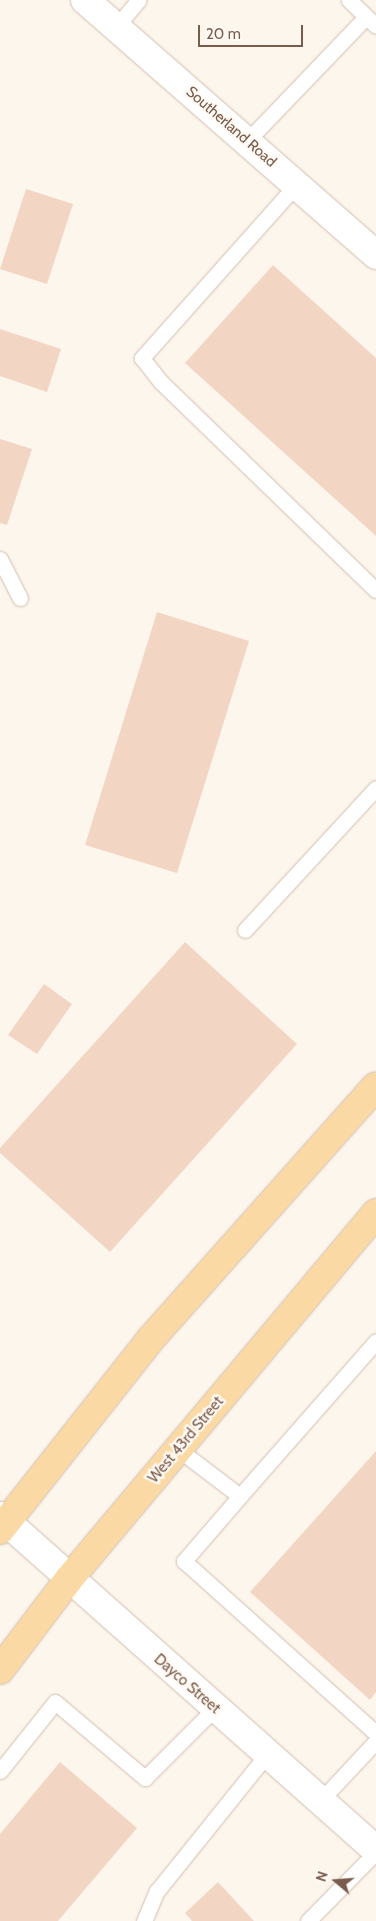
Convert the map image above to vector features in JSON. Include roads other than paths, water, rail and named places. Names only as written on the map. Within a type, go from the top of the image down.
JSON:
[{"type":"main road","points":[[2,1523],[149,1341],[376,1086]]},
{"type":"main road","name":"West 43rd Street","points":[[0,1670],[69,1579],[178,1449],[373,1223]]},
{"type":"street","name":"Southerland Road","points":[[85,0],[376,255]]},
{"type":"street","name":"Dayco Street","points":[[2,1523],[69,1579],[376,1851]]},
{"type":"lane","points":[[116,27],[139,0]]},
{"type":"lane","points":[[247,141],[371,21],[349,0]]},
{"type":"lane","points":[[296,185],[142,358],[161,382],[376,590]]},
{"type":"lane","points":[[0,559],[20,598]]},
{"type":"lane","points":[[245,930],[376,788]]},
{"type":"lane","points":[[376,1341],[184,1561],[376,1733]]},
{"type":"lane","points":[[178,1449],[240,1496]]},
{"type":"lane","points":[[0,1771],[55,1702],[145,1778],[215,1708]]},
{"type":"lane","points":[[320,1801],[376,1741]]},
{"type":"lane","points":[[144,1921],[157,1891],[267,1754]]},
{"type":"lane","points":[[308,1921],[376,1851]]}]
